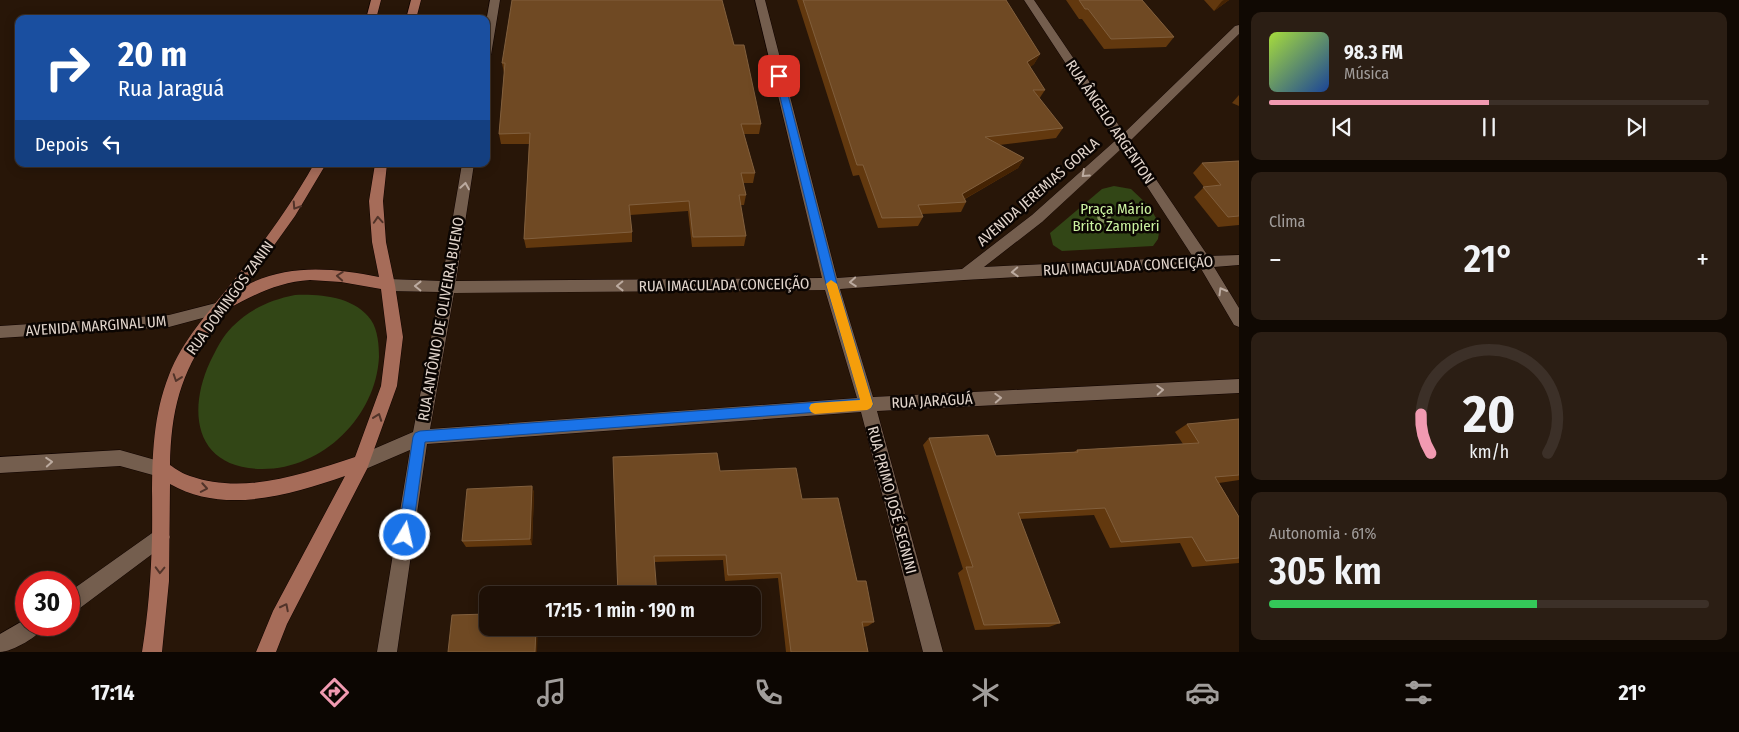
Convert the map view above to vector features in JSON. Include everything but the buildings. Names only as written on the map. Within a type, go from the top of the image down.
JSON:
[{"type":"main road","points":[[372,15],[376,0]]},
{"type":"main road","points":[[412,15],[416,0]]},
{"type":"main road","name":"RUA DOMINGOS ZANIN","points":[[152,652],[158,611],[161,538],[160,468],[167,412],[177,374],[194,343],[282,227],[318,167]]},
{"type":"main road","points":[[266,652],[280,618],[361,463],[389,386],[394,337],[388,285],[379,242],[376,201],[381,167]]},
{"type":"main road","points":[[220,308],[264,284],[290,277],[314,274],[350,277],[388,285]]},
{"type":"main road","points":[[160,468],[190,485],[229,492],[270,490],[361,463]]},
{"type":"street","points":[[490,31],[495,0]]},
{"type":"street","name":"RUA PRIMO JOSÉ SEGNINI","points":[[760,0],[831,284],[867,404],[933,652]]},
{"type":"street","name":"RUA ÂNGELO ARGENTON","points":[[1029,0],[1204,262],[1239,321]]},
{"type":"street","name":"AVENIDA JEREMIAS GORLA","points":[[964,274],[1007,244],[1122,141],[1239,28]]},
{"type":"street","name":"RUA ANTÔNIO DE OLIVEIRA BUENO","points":[[387,652],[420,437],[468,167]]},
{"type":"street","name":"RUA IMACULADA CONCEIÇÃO","points":[[388,285],[482,288],[831,284],[964,274],[1239,260]]},
{"type":"street","name":"AVENIDA MARGINAL UM","points":[[0,332],[168,321],[220,308]]},
{"type":"street","name":"RUA JARAGUÁ","points":[[361,463],[420,437],[867,404],[1239,386]]},
{"type":"street","points":[[0,465],[120,458],[160,468]]},
{"type":"street","points":[[80,596],[161,538]]},
{"type":"street","points":[[0,645],[15,636]]},
{"type":"green space","name":"Praça Mário Brito Zampieri","points":[[1114,186],[1131,189],[1149,206],[1160,225],[1158,239],[1153,246],[1062,251],[1053,245],[1050,233],[1102,189]]},
{"type":"green space","points":[[295,295],[337,298],[356,306],[364,312],[371,320],[378,338],[379,357],[376,379],[368,400],[356,419],[342,436],[324,450],[305,460],[283,467],[261,469],[239,466],[222,459],[210,448],[202,434],[199,418],[199,400],[203,381],[217,348],[232,327],[246,315],[261,306]]},
{"type":"slow traffic","points":[[815,408],[867,404],[831,284]]},
{"type":"route","points":[[405,535],[420,437],[867,404],[831,284],[779,76]]}]
